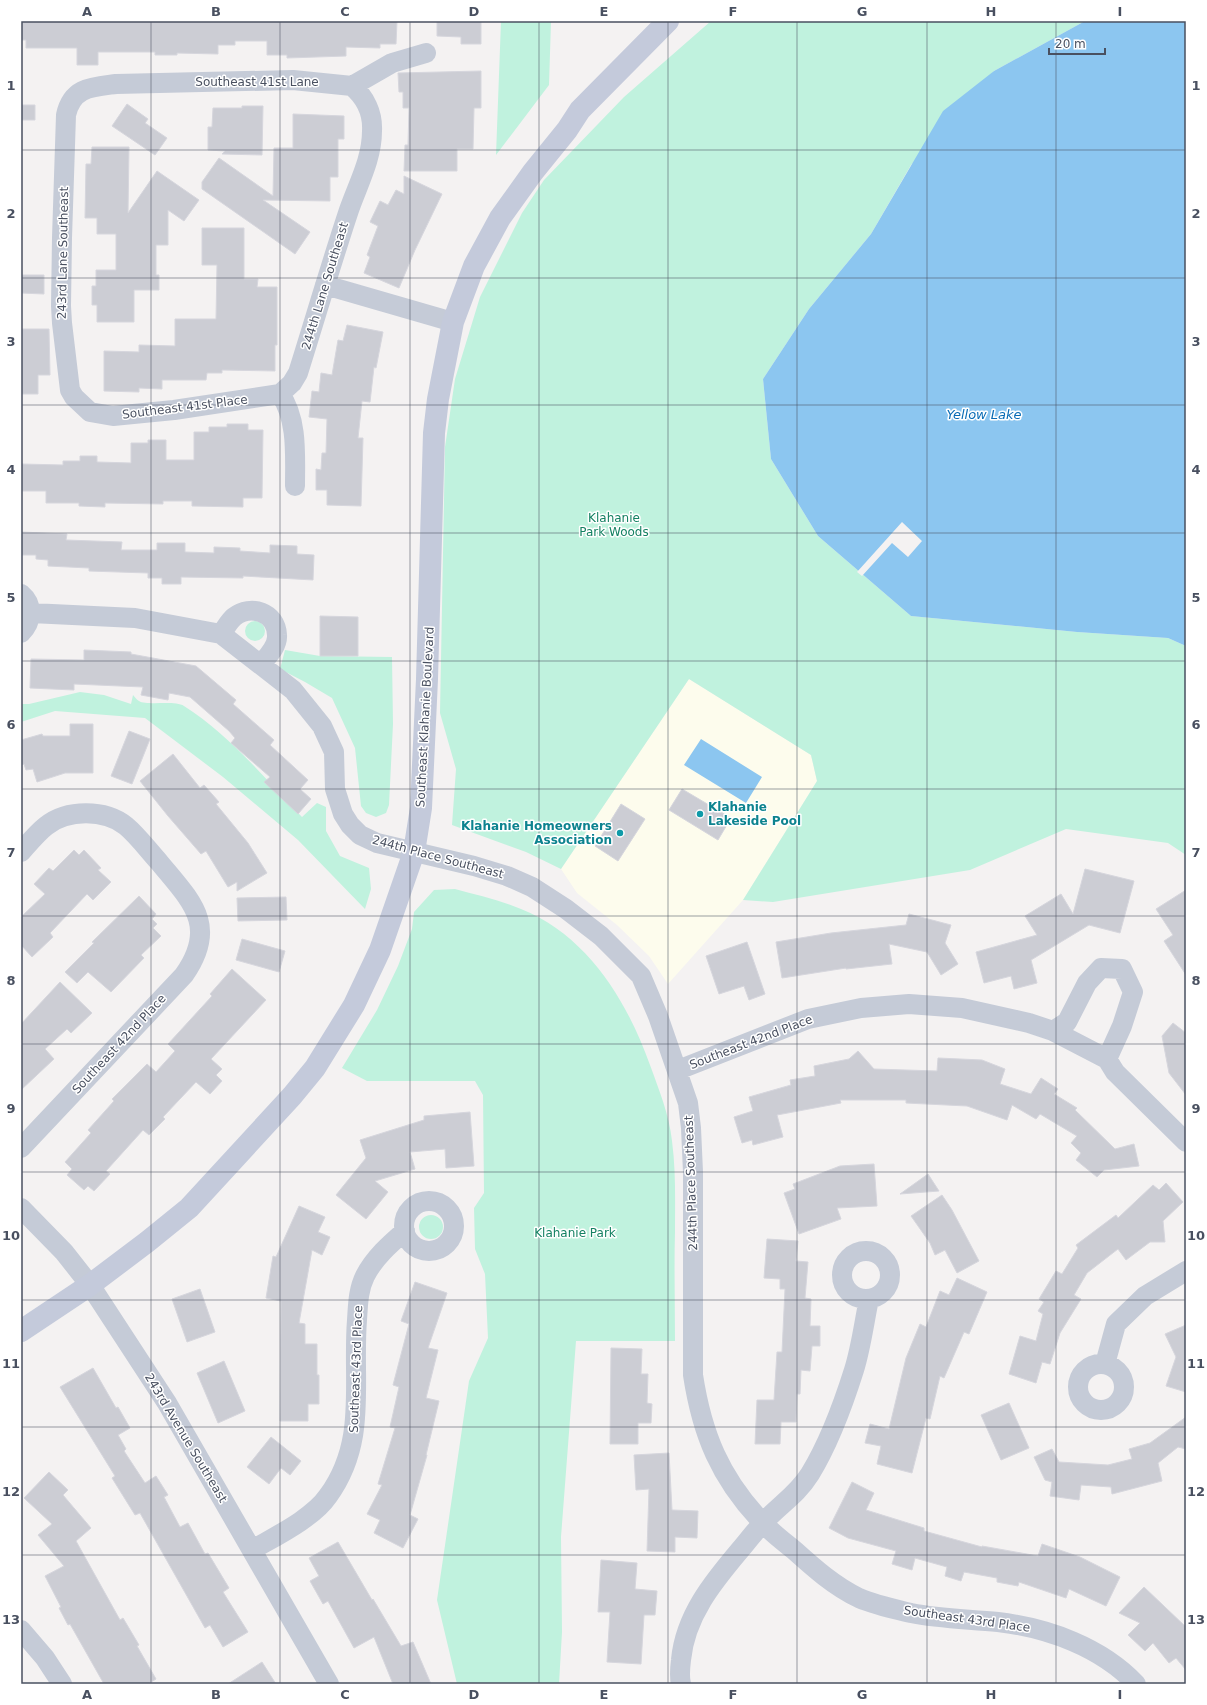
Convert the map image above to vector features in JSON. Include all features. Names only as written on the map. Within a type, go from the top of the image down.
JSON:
[{"type":"street","name":"Southeast Klahanie Boulevard","points":[[21,1331],[90,1285],[189,1208],[292,1096],[315,1068],[354,1005],[380,950],[414,852],[421,808],[427,679],[434,433],[438,399],[453,322],[474,266],[500,218],[533,172],[567,130],[580,110],[668,21]]},
{"type":"street","points":[[352,86],[392,63],[426,53]]},
{"type":"street","name":"Southeast 41st Lane","points":[[82,90],[116,84],[271,80],[318,81],[352,86]]},
{"type":"street","name":"244th Lane Southeast","points":[[280,394],[292,383],[298,373],[349,209],[371,150],[372,130],[369,110],[362,94],[352,86]]},
{"type":"street","name":"243rd Lane Southeast","points":[[82,90],[68,104],[66,114],[62,238],[62,318],[70,390],[74,397],[90,412]]},
{"type":"street","points":[[325,285],[453,322]]},
{"type":"street","points":[[280,394],[287,404],[290,413],[294,454],[294,486]]},
{"type":"street","name":"Southeast 41st Place","points":[[90,412],[113,416],[174,410],[280,394]]},
{"type":"street","points":[[21,594],[29,604],[31,613],[30,621],[21,633]]},
{"type":"street","points":[[221,634],[232,617],[246,610],[263,611],[274,622],[278,636],[272,652],[261,664]]},
{"type":"street","name":"244th Place Southeast","points":[[31,613],[135,618],[221,634],[293,690],[322,726],[334,752],[335,789],[338,801],[350,825],[360,835],[377,843],[507,876],[532,887],[566,908],[595,932],[641,976],[678,1070],[688,1103],[693,1172],[693,1375],[698,1404],[716,1456],[731,1486],[762,1523]]},
{"type":"street","name":"Southeast 42nd Place","points":[[21,852],[47,825],[62,817],[94,813],[110,818],[125,825],[138,838],[190,900],[197,914],[200,932],[199,948],[194,960],[184,975],[21,1148]]},
{"type":"street","points":[[1054,1031],[1067,1022],[1087,983],[1101,968],[1122,969],[1133,992],[1122,1026],[1107,1059],[1115,1072],[1181,1135],[1186,1142]]},
{"type":"street","name":"Southeast 42nd Place","points":[[678,1070],[808,1018],[861,1008],[909,1004],[962,1008],[1029,1023],[1054,1031],[1107,1059]]},
{"type":"street","name":"243rd Avenue Southeast","points":[[21,1208],[64,1252],[90,1285],[167,1403],[329,1684]]},
{"type":"street","name":"Southeast 43rd Place","points":[[252,1550],[304,1519],[328,1498],[341,1475],[352,1446],[356,1422],[356,1333],[359,1294],[364,1276],[376,1259],[405,1231]]},
{"type":"street","points":[[1105,1364],[1116,1324],[1146,1296],[1186,1272]]},
{"type":"street","points":[[680,1684],[679,1677],[682,1649],[688,1628],[700,1603],[716,1579],[762,1523],[795,1495],[810,1474],[822,1453],[854,1369],[869,1299]]},
{"type":"street","name":"Southeast 43rd Place","points":[[762,1523],[814,1568],[836,1584],[860,1598],[912,1613],[1028,1626],[1061,1635],[1107,1660],[1136,1684]]},
{"type":"street","points":[[21,1630],[45,1658],[62,1684]]},
{"type":"shaded area","points":[[689,679],[811,755],[817,781],[743,900],[668,984],[649,956],[617,925],[577,893],[561,869]]},
{"type":"green space","points":[[501,21],[551,21],[549,85],[496,155]]},
{"type":"green space","name":"Klahanie Park Woods","points":[[711,21],[1085,21],[994,71],[911,165],[871,234],[809,309],[763,379],[771,459],[818,536],[911,616],[1077,632],[1168,638],[1186,646],[1186,855],[1168,843],[1066,829],[970,870],[773,902],[743,900],[817,781],[811,755],[689,679],[561,869],[526,852],[452,825],[456,769],[440,713],[445,447],[455,379],[480,297],[522,213],[544,180],[624,97]]},
{"type":"green space","points":[[255,621],[262,624],[265,631],[262,638],[255,641],[248,638],[245,631],[248,624]]},
{"type":"green space","points":[[285,650],[320,656],[392,657],[393,724],[389,805],[386,813],[376,817],[366,813],[361,806],[355,748],[332,698],[280,669]]},
{"type":"green space","points":[[80,692],[104,695],[131,704],[133,695],[138,701],[148,703],[180,704],[217,730],[261,773],[302,817],[317,803],[326,807],[326,831],[340,856],[369,868],[371,889],[365,909],[298,840],[223,777],[145,718],[55,711],[21,722],[21,704],[29,704]]},
{"type":"green space","name":"Klahanie Park","points":[[455,889],[497,900],[521,909],[545,921],[566,936],[585,953],[602,973],[630,1017],[641,1041],[663,1102],[669,1121],[672,1141],[675,1186],[675,1341],[576,1341],[561,1537],[562,1632],[559,1684],[457,1684],[437,1600],[469,1381],[488,1338],[485,1274],[475,1249],[474,1208],[484,1193],[483,1095],[475,1081],[367,1081],[342,1068],[377,1010],[398,966],[412,929],[414,912],[434,890]]},
{"type":"green space","points":[[431,1215],[436,1216],[442,1222],[442,1232],[436,1238],[431,1239],[426,1238],[420,1232],[419,1227],[420,1222],[426,1216]]},
{"type":"water","name":"Yellow Lake","points":[[1085,21],[1186,21],[1186,646],[1168,638],[1077,632],[911,616],[818,536],[771,459],[763,379],[809,309],[871,234],[943,111],[994,71]]},
{"type":"water","points":[[701,739],[762,777],[746,803],[684,765]]},
{"type":"pier","points":[[902,522],[922,541],[908,557],[892,543],[862,576],[857,572]]},
{"type":"building","points":[[21,21],[397,21],[396,44],[380,44],[380,48],[346,47],[346,56],[287,58],[287,55],[267,55],[267,41],[235,41],[235,45],[218,45],[218,54],[177,53],[177,55],[155,55],[155,52],[98,52],[98,65],[77,65],[77,48],[26,48],[26,40],[21,40]]},
{"type":"building","points":[[437,21],[481,21],[481,44],[461,44],[461,37],[437,36]]},
{"type":"building","points":[[481,71],[481,108],[474,108],[473,149],[457,149],[457,171],[404,171],[405,145],[408,145],[409,108],[403,108],[403,92],[399,92],[398,73]]},
{"type":"building","points":[[127,104],[148,119],[145,123],[167,138],[155,155],[112,126]]},
{"type":"building","points":[[21,105],[35,105],[35,120],[21,120]]},
{"type":"building","points":[[242,106],[263,106],[262,155],[222,154],[225,151],[208,150],[208,127],[212,127],[213,108],[242,108]]},
{"type":"building","points":[[293,114],[344,116],[344,139],[338,139],[338,177],[330,177],[330,201],[263,200],[310,232],[295,254],[202,189],[202,182],[219,158],[273,196],[274,148],[293,148]]},
{"type":"building","points":[[92,147],[129,147],[128,213],[157,171],[199,200],[184,221],[168,210],[168,245],[156,245],[156,275],[159,275],[159,290],[134,290],[134,322],[97,322],[97,305],[92,305],[92,286],[96,286],[96,270],[116,270],[116,234],[97,234],[97,218],[85,218],[86,164],[91,164]]},
{"type":"building","points":[[404,176],[442,194],[415,250],[399,288],[364,273],[370,257],[367,255],[378,226],[370,222],[380,201],[388,205],[396,190],[404,194]]},
{"type":"building","points":[[202,228],[244,228],[244,279],[258,279],[257,287],[277,287],[277,345],[275,345],[275,371],[222,370],[222,373],[207,373],[206,380],[162,380],[162,389],[139,388],[139,392],[104,391],[104,351],[139,352],[139,345],[175,346],[175,319],[216,319],[217,265],[202,265]]},
{"type":"building","points":[[21,275],[44,275],[44,294],[21,293]]},
{"type":"building","points":[[347,325],[383,332],[376,368],[374,367],[370,402],[362,401],[358,438],[363,438],[361,506],[327,505],[327,490],[316,490],[316,469],[321,470],[322,453],[326,453],[327,419],[309,417],[312,391],[319,392],[321,373],[332,375],[338,340],[343,341]]},
{"type":"building","points":[[21,329],[49,329],[50,375],[38,375],[38,394],[21,394]]},
{"type":"building","points":[[227,424],[248,424],[248,430],[263,430],[262,498],[243,498],[243,507],[192,506],[192,501],[163,501],[163,504],[105,503],[105,507],[79,506],[79,503],[46,503],[46,491],[21,491],[21,464],[63,465],[63,461],[80,461],[80,456],[97,456],[97,462],[131,463],[131,443],[148,443],[148,440],[166,440],[166,460],[194,460],[194,432],[209,432],[209,427],[227,427]]},
{"type":"building","points":[[21,532],[67,534],[66,540],[122,542],[121,550],[157,550],[157,543],[185,543],[185,552],[214,553],[214,547],[240,548],[240,551],[270,553],[270,545],[297,546],[297,554],[314,555],[313,580],[243,576],[243,578],[181,577],[181,584],[162,584],[162,578],[148,578],[148,573],[89,571],[89,568],[48,566],[48,560],[36,559],[36,555],[21,555]]},
{"type":"building","points":[[320,616],[358,617],[358,656],[320,656]]},
{"type":"building","points":[[84,650],[131,652],[131,654],[196,666],[236,700],[233,704],[274,740],[270,745],[308,780],[300,789],[311,799],[298,814],[264,782],[270,777],[231,743],[235,738],[229,731],[190,697],[169,693],[168,700],[141,695],[143,687],[74,684],[74,690],[30,688],[31,659],[84,660]]},
{"type":"building","points":[[70,724],[93,724],[93,773],[65,773],[37,782],[33,769],[26,770],[24,764],[21,765],[21,740],[42,734],[43,736],[70,736]]},
{"type":"building","points":[[129,731],[150,739],[132,784],[111,776]]},
{"type":"building","points":[[173,754],[200,788],[204,785],[219,802],[216,804],[248,843],[267,873],[237,891],[237,882],[228,887],[206,851],[201,854],[140,781]]},
{"type":"building","name":"Klahanie Lakeside Pool","points":[[682,789],[731,818],[718,840],[669,810]]},
{"type":"building","name":"Klahanie Homeowners Association","points":[[621,804],[645,819],[618,861],[595,846]]},
{"type":"building","points":[[74,850],[79,855],[84,850],[101,868],[98,870],[111,882],[93,900],[87,894],[50,933],[53,937],[32,957],[21,945],[21,917],[45,894],[34,884],[49,868],[53,871]]},
{"type":"building","points":[[1085,869],[1134,881],[1120,933],[1089,925],[1031,960],[1037,983],[1014,989],[1011,976],[984,983],[976,952],[1037,935],[1025,916],[1061,894],[1073,914]]},
{"type":"building","points":[[1186,890],[1186,975],[1164,941],[1173,935],[1156,909]]},
{"type":"building","points":[[139,896],[156,914],[152,919],[157,924],[153,928],[161,936],[141,955],[144,958],[111,992],[88,972],[77,983],[65,972],[94,943],[92,942]]},
{"type":"building","points":[[286,897],[287,920],[238,921],[237,898]]},
{"type":"building","points":[[909,914],[951,925],[945,943],[958,964],[941,975],[927,952],[889,944],[892,964],[846,968],[782,978],[776,942],[831,933],[906,925]]},
{"type":"building","points":[[242,939],[285,951],[279,972],[236,960]]},
{"type":"building","points":[[747,942],[765,994],[749,1000],[744,986],[719,994],[706,956]]},
{"type":"building","points":[[232,969],[266,1000],[211,1059],[222,1069],[216,1075],[222,1081],[210,1094],[196,1082],[163,1117],[165,1119],[149,1135],[143,1130],[106,1171],[110,1174],[94,1191],[88,1186],[84,1190],[67,1175],[72,1169],[65,1162],[91,1133],[88,1130],[114,1101],[112,1099],[147,1064],[156,1072],[175,1051],[168,1044],[212,996],[210,994]]},
{"type":"building","points":[[60,982],[92,1013],[71,1033],[67,1029],[45,1049],[54,1059],[21,1090],[21,1024]]},
{"type":"building","points":[[1173,1023],[1186,1033],[1186,1095],[1169,1073],[1162,1036]]},
{"type":"building","points":[[858,1051],[874,1069],[937,1071],[938,1058],[982,1060],[1005,1069],[1000,1084],[1031,1094],[1041,1078],[1058,1089],[1054,1094],[1077,1108],[1075,1110],[1115,1149],[1134,1144],[1139,1166],[1104,1170],[1097,1177],[1076,1160],[1081,1153],[1071,1143],[1077,1136],[1040,1114],[1036,1119],[1012,1105],[1007,1120],[967,1106],[906,1103],[906,1100],[840,1100],[841,1103],[777,1115],[783,1137],[753,1145],[752,1140],[742,1143],[734,1117],[753,1111],[749,1097],[791,1085],[790,1080],[815,1076],[814,1066],[849,1059]]},
{"type":"building","points":[[470,1112],[474,1166],[446,1168],[445,1149],[410,1152],[415,1169],[375,1181],[388,1192],[366,1219],[336,1195],[366,1158],[360,1140],[424,1120],[424,1116]]},
{"type":"building","points":[[874,1164],[877,1206],[837,1208],[841,1219],[799,1234],[784,1193],[795,1189],[793,1184],[840,1166]]},
{"type":"building","points":[[928,1174],[939,1191],[900,1194]]},
{"type":"building","points":[[1166,1183],[1183,1202],[1163,1221],[1165,1242],[1150,1242],[1126,1260],[1118,1249],[1087,1273],[1074,1295],[1081,1299],[1060,1333],[1050,1364],[1042,1362],[1036,1383],[1009,1374],[1020,1336],[1036,1341],[1043,1314],[1038,1311],[1044,1302],[1039,1299],[1056,1271],[1062,1274],[1078,1248],[1076,1245],[1116,1215],[1118,1218],[1153,1185],[1159,1190]]},
{"type":"building","points":[[942,1195],[952,1210],[979,1261],[957,1273],[945,1250],[935,1255],[930,1243],[911,1216]]},
{"type":"building","points":[[299,1206],[325,1217],[318,1232],[330,1237],[322,1255],[312,1250],[299,1323],[305,1324],[305,1344],[317,1344],[319,1404],[308,1404],[308,1421],[280,1421],[281,1301],[266,1298],[273,1256],[276,1257]]},
{"type":"building","points":[[767,1239],[798,1241],[796,1261],[808,1262],[805,1298],[811,1299],[810,1326],[820,1326],[820,1346],[812,1346],[810,1371],[801,1370],[800,1394],[797,1394],[796,1422],[781,1422],[780,1444],[755,1444],[757,1400],[774,1400],[777,1352],[782,1352],[785,1289],[780,1289],[780,1279],[764,1278]]},
{"type":"building","points":[[957,1278],[987,1292],[969,1334],[964,1332],[944,1378],[940,1376],[930,1419],[926,1418],[912,1473],[877,1464],[881,1446],[865,1443],[870,1424],[889,1429],[906,1358],[920,1324],[926,1327],[940,1291],[949,1295]]},
{"type":"building","points":[[415,1282],[447,1293],[428,1348],[438,1350],[426,1398],[439,1401],[427,1455],[410,1515],[418,1519],[403,1548],[374,1533],[380,1520],[367,1514],[382,1485],[378,1484],[395,1428],[390,1427],[399,1387],[393,1385],[409,1324],[401,1321]]},
{"type":"building","points":[[200,1289],[215,1332],[187,1342],[172,1299]]},
{"type":"building","points":[[1186,1325],[1186,1392],[1166,1386],[1176,1357],[1165,1334]]},
{"type":"building","points":[[611,1348],[642,1349],[641,1374],[648,1374],[647,1403],[652,1404],[651,1423],[638,1423],[638,1444],[610,1444]]},
{"type":"building","points":[[224,1361],[245,1411],[218,1423],[197,1373]]},
{"type":"building","points":[[93,1368],[116,1408],[118,1407],[130,1428],[118,1435],[126,1449],[124,1451],[145,1483],[156,1476],[168,1495],[164,1497],[180,1527],[188,1523],[205,1554],[208,1553],[229,1588],[223,1592],[248,1632],[223,1647],[210,1625],[205,1628],[140,1513],[135,1515],[112,1478],[115,1476],[60,1387]]},
{"type":"building","points":[[1009,1403],[1029,1448],[1001,1460],[981,1415]]},
{"type":"building","points":[[1186,1417],[1186,1449],[1178,1447],[1158,1463],[1162,1481],[1112,1494],[1111,1487],[1081,1485],[1079,1500],[1050,1496],[1052,1482],[1045,1480],[1034,1457],[1052,1449],[1059,1462],[1108,1465],[1132,1459],[1129,1449],[1150,1443]]},
{"type":"building","points":[[271,1437],[301,1461],[290,1475],[281,1468],[269,1484],[247,1467]]},
{"type":"building","points":[[669,1453],[672,1510],[698,1511],[697,1538],[675,1537],[675,1552],[647,1551],[649,1489],[636,1490],[634,1455]]},
{"type":"building","points":[[49,1472],[68,1490],[63,1495],[91,1528],[76,1541],[120,1620],[123,1618],[139,1645],[137,1646],[156,1679],[148,1684],[104,1684],[70,1624],[68,1625],[59,1608],[61,1607],[45,1576],[64,1566],[38,1535],[52,1524],[24,1498]]},
{"type":"building","points":[[852,1482],[874,1493],[866,1510],[924,1528],[924,1531],[982,1547],[1038,1556],[1042,1544],[1080,1557],[1120,1577],[1106,1606],[1069,1589],[1066,1598],[1019,1582],[1018,1586],[997,1582],[997,1578],[964,1572],[961,1581],[945,1576],[947,1567],[915,1558],[912,1570],[892,1564],[896,1551],[848,1538],[829,1528]]},
{"type":"building","points":[[338,1542],[401,1646],[413,1642],[431,1684],[393,1684],[374,1637],[354,1648],[328,1601],[323,1604],[310,1581],[319,1576],[309,1558]]},
{"type":"building","points":[[601,1560],[637,1563],[635,1589],[657,1591],[655,1615],[644,1615],[641,1664],[607,1662],[610,1612],[598,1612]]},
{"type":"building","points":[[1144,1587],[1186,1627],[1186,1670],[1176,1658],[1169,1663],[1153,1643],[1145,1651],[1128,1635],[1140,1623],[1119,1613]]},
{"type":"building","points":[[262,1662],[276,1684],[228,1684]]},
{"type":"place","name":"Klahanie Lakeside Pool","points":[[700,814]]},
{"type":"place","name":"Klahanie Homeowners Association","points":[[620,833]]}]
